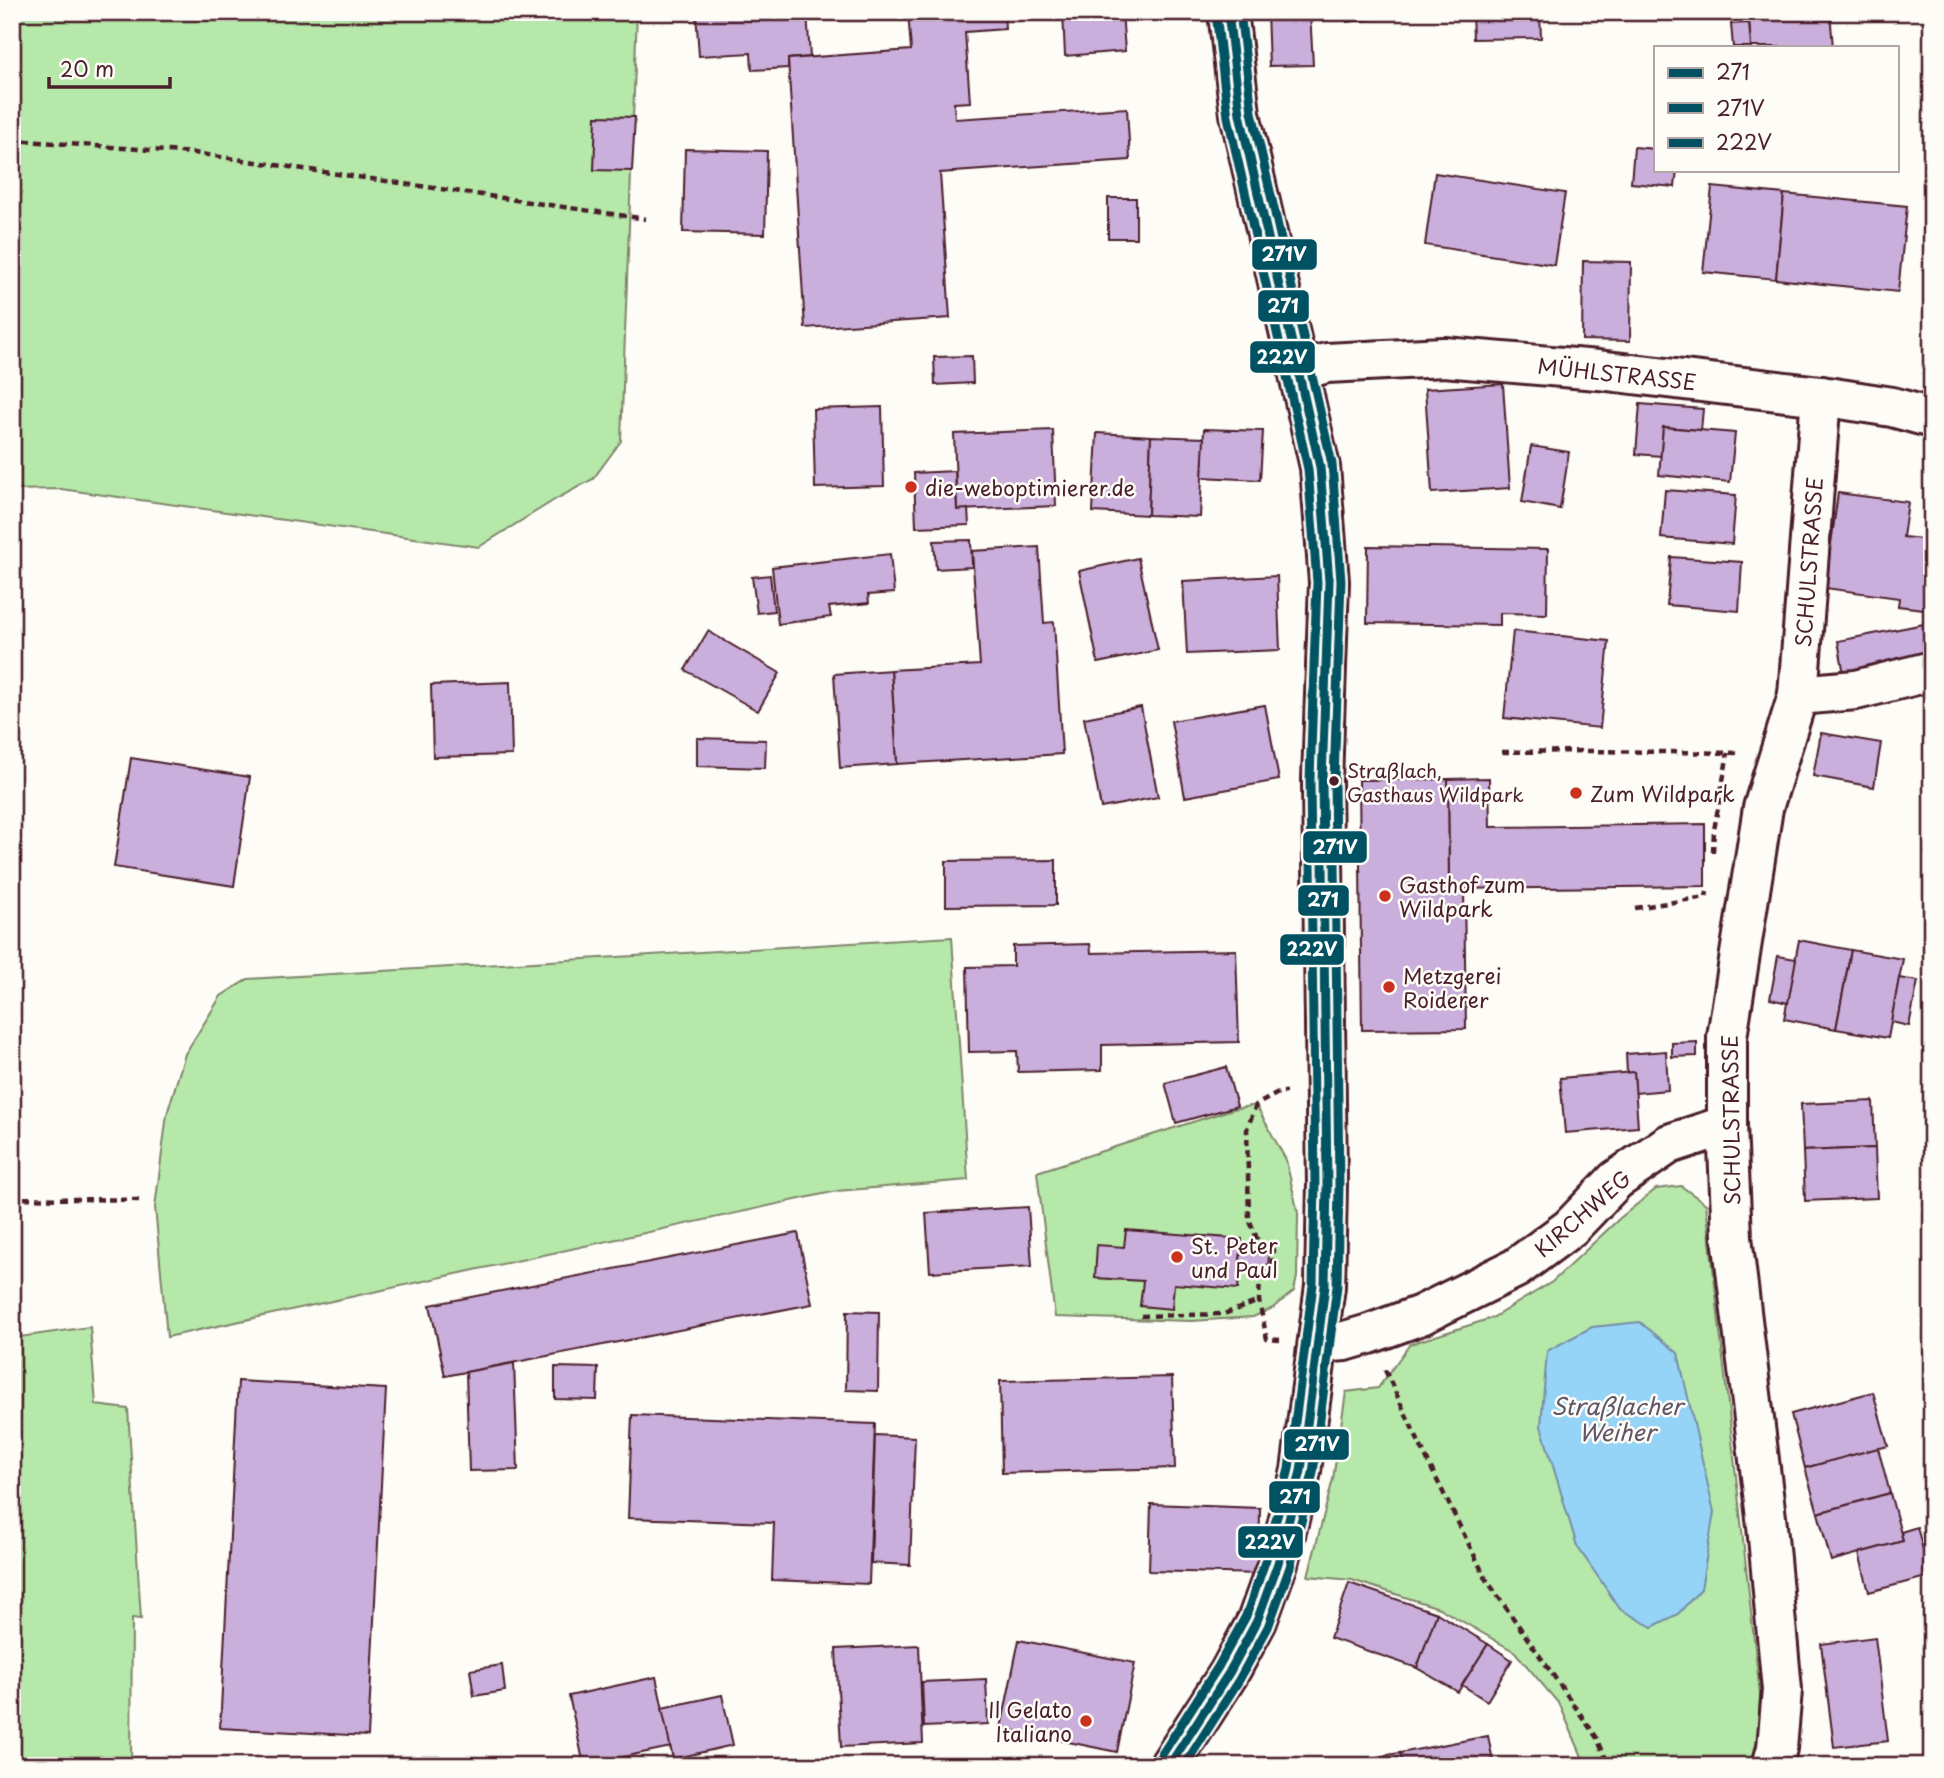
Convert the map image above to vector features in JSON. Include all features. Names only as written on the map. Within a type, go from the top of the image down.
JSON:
[{"type":"main road","points":[[1169,1766],[1229,1673],[1257,1620],[1278,1563],[1301,1471],[1325,1286],[1326,1088],[1322,779],[1329,582],[1320,467],[1240,114],[1228,12]]},
{"type":"street","name":"MÜHLSTRASSE","points":[[1300,370],[1326,363],[1444,356],[1598,370],[1821,396],[1892,407],[1932,418]]},
{"type":"street","name":"SCHULSTRASSE","points":[[1772,1766],[1777,1748],[1782,1690],[1767,1526],[1732,1237],[1727,1125],[1727,1037],[1763,807],[1798,695],[1821,396]]},
{"type":"street","points":[[1798,695],[1856,690],[1932,671]]},
{"type":"street","name":"KIRCHWEG","points":[[1319,1343],[1345,1341],[1421,1315],[1517,1268],[1570,1228],[1616,1180],[1669,1144],[1727,1125]]},
{"type":"path","points":[[12,140],[194,153],[646,219]]},
{"type":"path","points":[[1502,752],[1735,753]]},
{"type":"path","points":[[1635,908],[1706,897]]},
{"type":"path","points":[[1319,1343],[1268,1339],[1259,1301],[1260,1275],[1271,1272],[1273,1251],[1259,1247],[1249,1219],[1247,1129],[1256,1105],[1280,1092],[1326,1088]]},
{"type":"path","points":[[12,1198],[139,1200]]},
{"type":"path","points":[[1141,1316],[1224,1314],[1259,1301]]},
{"type":"path","points":[[1369,1334],[1486,1578],[1597,1738],[1609,1766]]},
{"type":"green space","points":[[12,12],[637,12],[621,441],[593,479],[479,547],[61,489],[12,490]]},
{"type":"green space","points":[[952,937],[968,1180],[837,1191],[167,1337],[155,1207],[167,1114],[185,1054],[221,996],[248,979]]},
{"type":"green space","points":[[1256,1105],[1286,1160],[1298,1213],[1297,1277],[1294,1291],[1273,1308],[1253,1317],[1192,1321],[1055,1317],[1037,1172],[1233,1109]]},
{"type":"green space","points":[[1681,1186],[1706,1204],[1760,1694],[1757,1745],[1751,1766],[1586,1766],[1560,1705],[1515,1652],[1439,1608],[1352,1580],[1308,1576],[1333,1479],[1346,1392],[1378,1388],[1410,1344],[1492,1318],[1552,1282],[1620,1218],[1656,1189]]},
{"type":"green space","points":[[90,1327],[96,1405],[128,1409],[141,1619],[132,1618],[131,1766],[12,1766],[12,1338]]},
{"type":"water","name":"Straßlacher Weiher","points":[[1640,1322],[1678,1353],[1714,1512],[1701,1589],[1678,1614],[1652,1627],[1620,1609],[1577,1546],[1541,1426],[1547,1351],[1592,1327]]},
{"type":"building","points":[[696,12],[807,12],[810,57],[788,59],[788,68],[752,70],[751,53],[699,56]]},
{"type":"building","points":[[908,12],[1004,12],[1005,29],[965,32],[970,102],[954,103],[955,119],[1127,108],[1130,160],[940,173],[950,318],[805,328],[788,59],[911,50]]},
{"type":"building","points":[[1063,12],[1122,12],[1125,51],[1065,56]]},
{"type":"building","points":[[1267,12],[1310,12],[1313,65],[1269,66]]},
{"type":"building","points":[[1346,12],[1410,12],[1410,15],[1347,22]]},
{"type":"building","points":[[1472,12],[1540,12],[1541,38],[1473,39]]},
{"type":"building","points":[[1830,12],[1833,46],[1751,46],[1749,19]]},
{"type":"building","points":[[1749,23],[1751,46],[1733,46],[1731,24]]},
{"type":"building","points":[[596,116],[635,117],[632,171],[594,170]]},
{"type":"building","points":[[1634,147],[1654,149],[1654,172],[1677,172],[1675,187],[1631,183]]},
{"type":"building","points":[[685,149],[767,151],[765,234],[683,232]]},
{"type":"building","points":[[1435,173],[1565,193],[1554,265],[1425,245]]},
{"type":"building","points":[[1712,187],[1784,194],[1776,279],[1703,272]]},
{"type":"building","points":[[1784,194],[1907,206],[1898,292],[1776,279]]},
{"type":"building","points":[[1108,198],[1136,198],[1136,238],[1108,238]]},
{"type":"building","points":[[1583,261],[1631,262],[1630,341],[1582,340]]},
{"type":"building","points":[[972,356],[973,383],[935,385],[934,357]]},
{"type":"building","points":[[1503,384],[1510,488],[1432,493],[1425,389]]},
{"type":"building","points":[[1640,404],[1703,409],[1701,430],[1663,427],[1661,456],[1636,454]]},
{"type":"building","points":[[882,407],[884,486],[815,488],[813,409]]},
{"type":"building","points":[[1663,427],[1735,433],[1730,482],[1659,475]]},
{"type":"building","points":[[1204,429],[1263,431],[1260,480],[1202,477]]},
{"type":"building","points":[[1053,430],[1056,506],[957,510],[954,434]]},
{"type":"building","points":[[1097,433],[1151,436],[1148,515],[1093,512]]},
{"type":"building","points":[[1151,436],[1204,438],[1200,517],[1148,515]]},
{"type":"building","points":[[1531,446],[1569,452],[1560,509],[1522,502]]},
{"type":"building","points":[[955,471],[957,510],[968,509],[969,525],[916,527],[914,473]]},
{"type":"building","points":[[1665,490],[1736,495],[1732,544],[1661,538]]},
{"type":"building","points":[[1838,493],[1908,502],[1903,537],[1932,540],[1932,610],[1898,606],[1899,598],[1825,588]]},
{"type":"building","points":[[971,540],[972,567],[936,569],[934,541]]},
{"type":"building","points":[[1368,546],[1548,549],[1547,614],[1500,613],[1500,625],[1367,623]]},
{"type":"building","points":[[1039,547],[1044,623],[1054,622],[1062,754],[897,764],[891,670],[980,665],[972,551]]},
{"type":"building","points":[[890,554],[894,593],[868,595],[869,603],[829,607],[831,617],[778,624],[772,567]]},
{"type":"building","points":[[1671,557],[1742,562],[1739,611],[1667,605]]},
{"type":"building","points":[[1138,558],[1158,650],[1098,663],[1079,571]]},
{"type":"building","points":[[770,575],[774,611],[757,613],[752,577]]},
{"type":"building","points":[[1277,576],[1280,650],[1187,654],[1183,581]]},
{"type":"building","points":[[1924,624],[1931,657],[1844,674],[1838,641]]},
{"type":"building","points":[[708,631],[780,673],[758,711],[685,670]]},
{"type":"building","points":[[1513,631],[1609,641],[1600,728],[1504,718]]},
{"type":"building","points":[[891,670],[897,764],[840,768],[834,674]]},
{"type":"building","points":[[510,682],[512,755],[433,757],[431,685]]},
{"type":"building","points":[[1265,705],[1279,780],[1185,797],[1171,721]]},
{"type":"building","points":[[1141,707],[1158,797],[1101,808],[1084,718]]},
{"type":"building","points":[[1821,733],[1881,743],[1874,787],[1813,776]]},
{"type":"building","points":[[697,738],[766,740],[765,768],[697,766]]},
{"type":"building","points":[[131,758],[250,777],[234,886],[114,867]]},
{"type":"building","points":[[1489,778],[1490,827],[1705,824],[1705,886],[1449,889],[1448,779]]},
{"type":"building","points":[[1448,779],[1449,889],[1464,889],[1466,1029],[1362,1030],[1359,780]]},
{"type":"building","points":[[1932,820],[1932,855],[1926,854]]},
{"type":"building","points":[[1056,860],[1056,905],[946,906],[946,861]]},
{"type":"building","points":[[1799,940],[1851,950],[1836,1029],[1784,1019]]},
{"type":"building","points":[[1090,944],[1091,953],[1236,950],[1239,1042],[1102,1045],[1102,1070],[1018,1072],[1017,1051],[969,1052],[967,967],[1013,966],[1013,946]]},
{"type":"building","points":[[1851,950],[1903,959],[1888,1038],[1836,1029]]},
{"type":"building","points":[[1778,956],[1796,959],[1788,1003],[1770,999]]},
{"type":"building","points":[[1899,978],[1918,981],[1909,1026],[1891,1022]]},
{"type":"building","points":[[1697,1042],[1697,1056],[1672,1057],[1672,1043]]},
{"type":"building","points":[[1666,1051],[1668,1090],[1635,1093],[1634,1072],[1627,1073],[1626,1054]]},
{"type":"building","points":[[1226,1067],[1237,1106],[1176,1123],[1165,1083]]},
{"type":"building","points":[[1634,1072],[1638,1127],[1565,1133],[1560,1078]]},
{"type":"building","points":[[1873,1101],[1875,1148],[1803,1151],[1801,1104]]},
{"type":"building","points":[[1875,1148],[1877,1198],[1805,1201],[1803,1151]]},
{"type":"building","points":[[1028,1207],[1032,1266],[930,1272],[926,1213]]},
{"type":"building","points":[[1126,1230],[1242,1239],[1238,1289],[1174,1284],[1172,1309],[1140,1306],[1143,1281],[1095,1278],[1097,1245],[1124,1247]]},
{"type":"building","points":[[798,1233],[812,1304],[445,1376],[430,1305]]},
{"type":"building","points":[[1241,1252],[1269,1254],[1268,1271],[1239,1269]]},
{"type":"building","points":[[847,1311],[879,1312],[878,1391],[846,1390]]},
{"type":"building","points":[[514,1363],[518,1470],[469,1471],[466,1372]]},
{"type":"building","points":[[555,1367],[598,1368],[597,1400],[555,1399]]},
{"type":"building","points":[[1172,1377],[1175,1468],[1002,1473],[1000,1381]]},
{"type":"building","points":[[238,1381],[386,1389],[368,1736],[220,1728]]},
{"type":"building","points":[[1873,1392],[1888,1446],[1805,1468],[1791,1414]]},
{"type":"building","points":[[632,1415],[875,1424],[869,1584],[772,1580],[774,1523],[628,1518]]},
{"type":"building","points":[[875,1435],[915,1437],[910,1565],[871,1563]]},
{"type":"building","points":[[1878,1448],[1890,1493],[1818,1513],[1805,1468]]},
{"type":"building","points":[[1890,1493],[1903,1541],[1831,1561],[1818,1513]]},
{"type":"building","points":[[1151,1504],[1260,1508],[1259,1574],[1149,1571]]},
{"type":"building","points":[[1917,1527],[1930,1576],[1869,1592],[1859,1553],[1903,1541],[1901,1532]]},
{"type":"building","points":[[1349,1583],[1437,1613],[1417,1668],[1330,1638]]},
{"type":"building","points":[[1437,1613],[1488,1644],[1458,1692],[1417,1668]]},
{"type":"building","points":[[1875,1637],[1888,1741],[1834,1747],[1821,1644]]},
{"type":"building","points":[[1019,1640],[1135,1663],[1117,1752],[1001,1728]]},
{"type":"building","points":[[1488,1644],[1512,1660],[1487,1701],[1462,1685]]},
{"type":"building","points":[[919,1645],[923,1743],[841,1747],[836,1649]]},
{"type":"building","points":[[502,1665],[505,1691],[474,1696],[470,1670]]},
{"type":"building","points":[[656,1677],[671,1747],[584,1765],[569,1696]]},
{"type":"building","points":[[986,1679],[988,1724],[924,1727],[922,1682]]},
{"type":"building","points":[[722,1695],[733,1745],[673,1759],[662,1708]]},
{"type":"building","points":[[1488,1736],[1494,1766],[1403,1766],[1400,1753]]},
{"type":"building","points":[[1400,1753],[1403,1766],[1354,1766],[1353,1761]]},
{"type":"building","points":[[1353,1761],[1354,1766],[1328,1766]]},
{"type":"transit line","name":"271","points":[[1169,1766],[1229,1673],[1257,1621],[1278,1563],[1301,1471],[1325,1286],[1327,1184],[1322,780],[1329,582],[1320,467],[1240,114],[1228,12]]},
{"type":"transit line","name":"271V","points":[[1184,1766],[1239,1680],[1268,1627],[1290,1567],[1313,1473],[1337,1286],[1339,1184],[1334,780],[1341,581],[1332,464],[1252,112],[1240,12]]},
{"type":"transit line","name":"222V","points":[[1159,1759],[1218,1667],[1246,1616],[1266,1559],[1289,1469],[1313,1285],[1315,1184],[1310,780],[1317,582],[1308,469],[1228,117],[1216,13]]},
{"type":"place","name":"die-weboptimierer.de","points":[[911,487]]},
{"type":"place","name":"Straßlach, Gasthaus Wildpark","points":[[1334,781]]},
{"type":"place","name":"Zum Wildpark","points":[[1576,793]]},
{"type":"place","name":"Gasthof zum Wildpark","points":[[1385,896]]},
{"type":"place","name":"Metzgerei Roiderer","points":[[1389,987]]},
{"type":"place","name":"St. Peter und Paul","points":[[1177,1257]]},
{"type":"place","name":"Il Gelato Italiano","points":[[1086,1721]]}]
